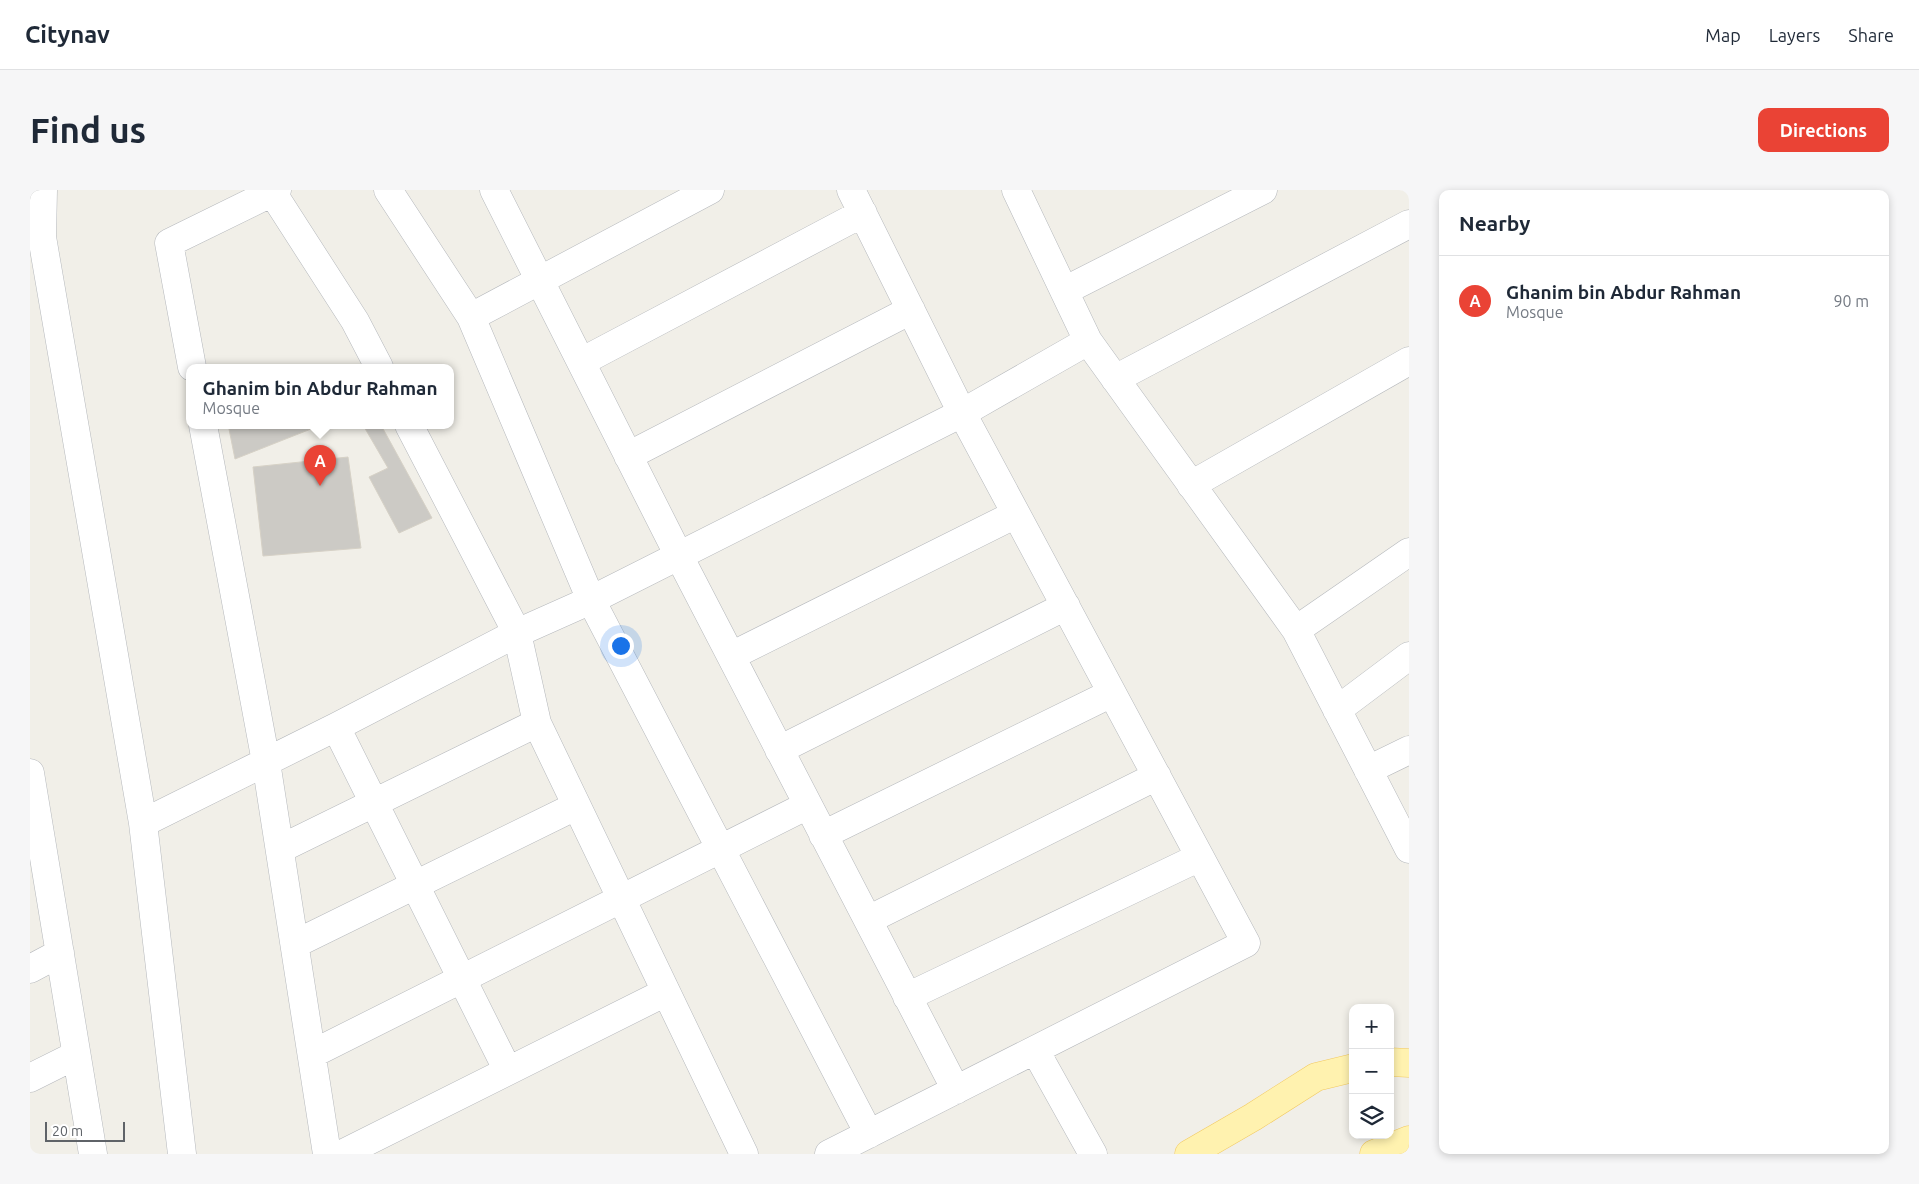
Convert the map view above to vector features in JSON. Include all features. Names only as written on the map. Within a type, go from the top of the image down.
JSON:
[{"type":"main road","points":[[1394,1062],[1409,1063]]},
{"type":"main road","points":[[1189,1154],[1253,1117],[1316,1077],[1349,1069]]},
{"type":"main road","points":[[1374,1154],[1409,1140]]},
{"type":"street","points":[[43,190],[42,237],[143,822],[178,1152]]},
{"type":"street","points":[[388,190],[471,317],[591,600],[869,1134]]},
{"type":"street","points":[[494,190],[730,656],[956,1090]]},
{"type":"street","points":[[471,317],[710,190]]},
{"type":"street","points":[[1064,291],[1263,190]]},
{"type":"street","points":[[191,364],[169,243],[275,191],[355,321],[377,364]]},
{"type":"street","points":[[1023,192],[1064,291],[1088,341],[1296,630],[1409,849]]},
{"type":"street","points":[[581,362],[857,202],[962,413],[1246,943],[829,1154]]},
{"type":"street","points":[[1116,379],[1409,224]]},
{"type":"street","points":[[628,456],[911,310]]},
{"type":"street","points":[[143,822],[336,727],[516,633],[591,600],[962,413],[1088,341]]},
{"type":"street","points":[[1192,485],[1409,361]]},
{"type":"street","points":[[204,429],[266,762],[327,1154]]},
{"type":"street","points":[[411,429],[516,633],[537,723],[744,1154]]},
{"type":"street","points":[[730,656],[1016,514]]},
{"type":"street","points":[[1296,630],[1409,552]]},
{"type":"street","points":[[779,750],[1066,606]]},
{"type":"street","points":[[1337,710],[1409,656]]},
{"type":"street","points":[[823,835],[1112,693]]},
{"type":"street","points":[[280,849],[537,723]]},
{"type":"street","points":[[336,727],[508,1071]]},
{"type":"street","points":[[1368,770],[1409,750]]},
{"type":"street","points":[[30,773],[37,862],[60,953],[93,1154]]},
{"type":"street","points":[[868,920],[1157,776]]},
{"type":"street","points":[[312,1054],[808,805]]},
{"type":"street","points":[[294,944],[576,806]]},
{"type":"street","points":[[908,997],[1200,857]]},
{"type":"street","points":[[30,969],[60,953]]},
{"type":"street","points":[[342,1154],[666,992]]},
{"type":"street","points":[[1035,1050],[1093,1154]]},
{"type":"street","points":[[30,1078],[76,1056]]},
{"type":"building","points":[[229,429],[311,429],[235,459]]},
{"type":"building","points":[[365,429],[383,429],[432,518],[399,533],[369,477],[388,468]]},
{"type":"building","points":[[348,457],[361,548],[263,556],[253,467]]},
{"type":"place","name":"Ghanim bin Abdur Rahman","points":[[320,486]]}]
